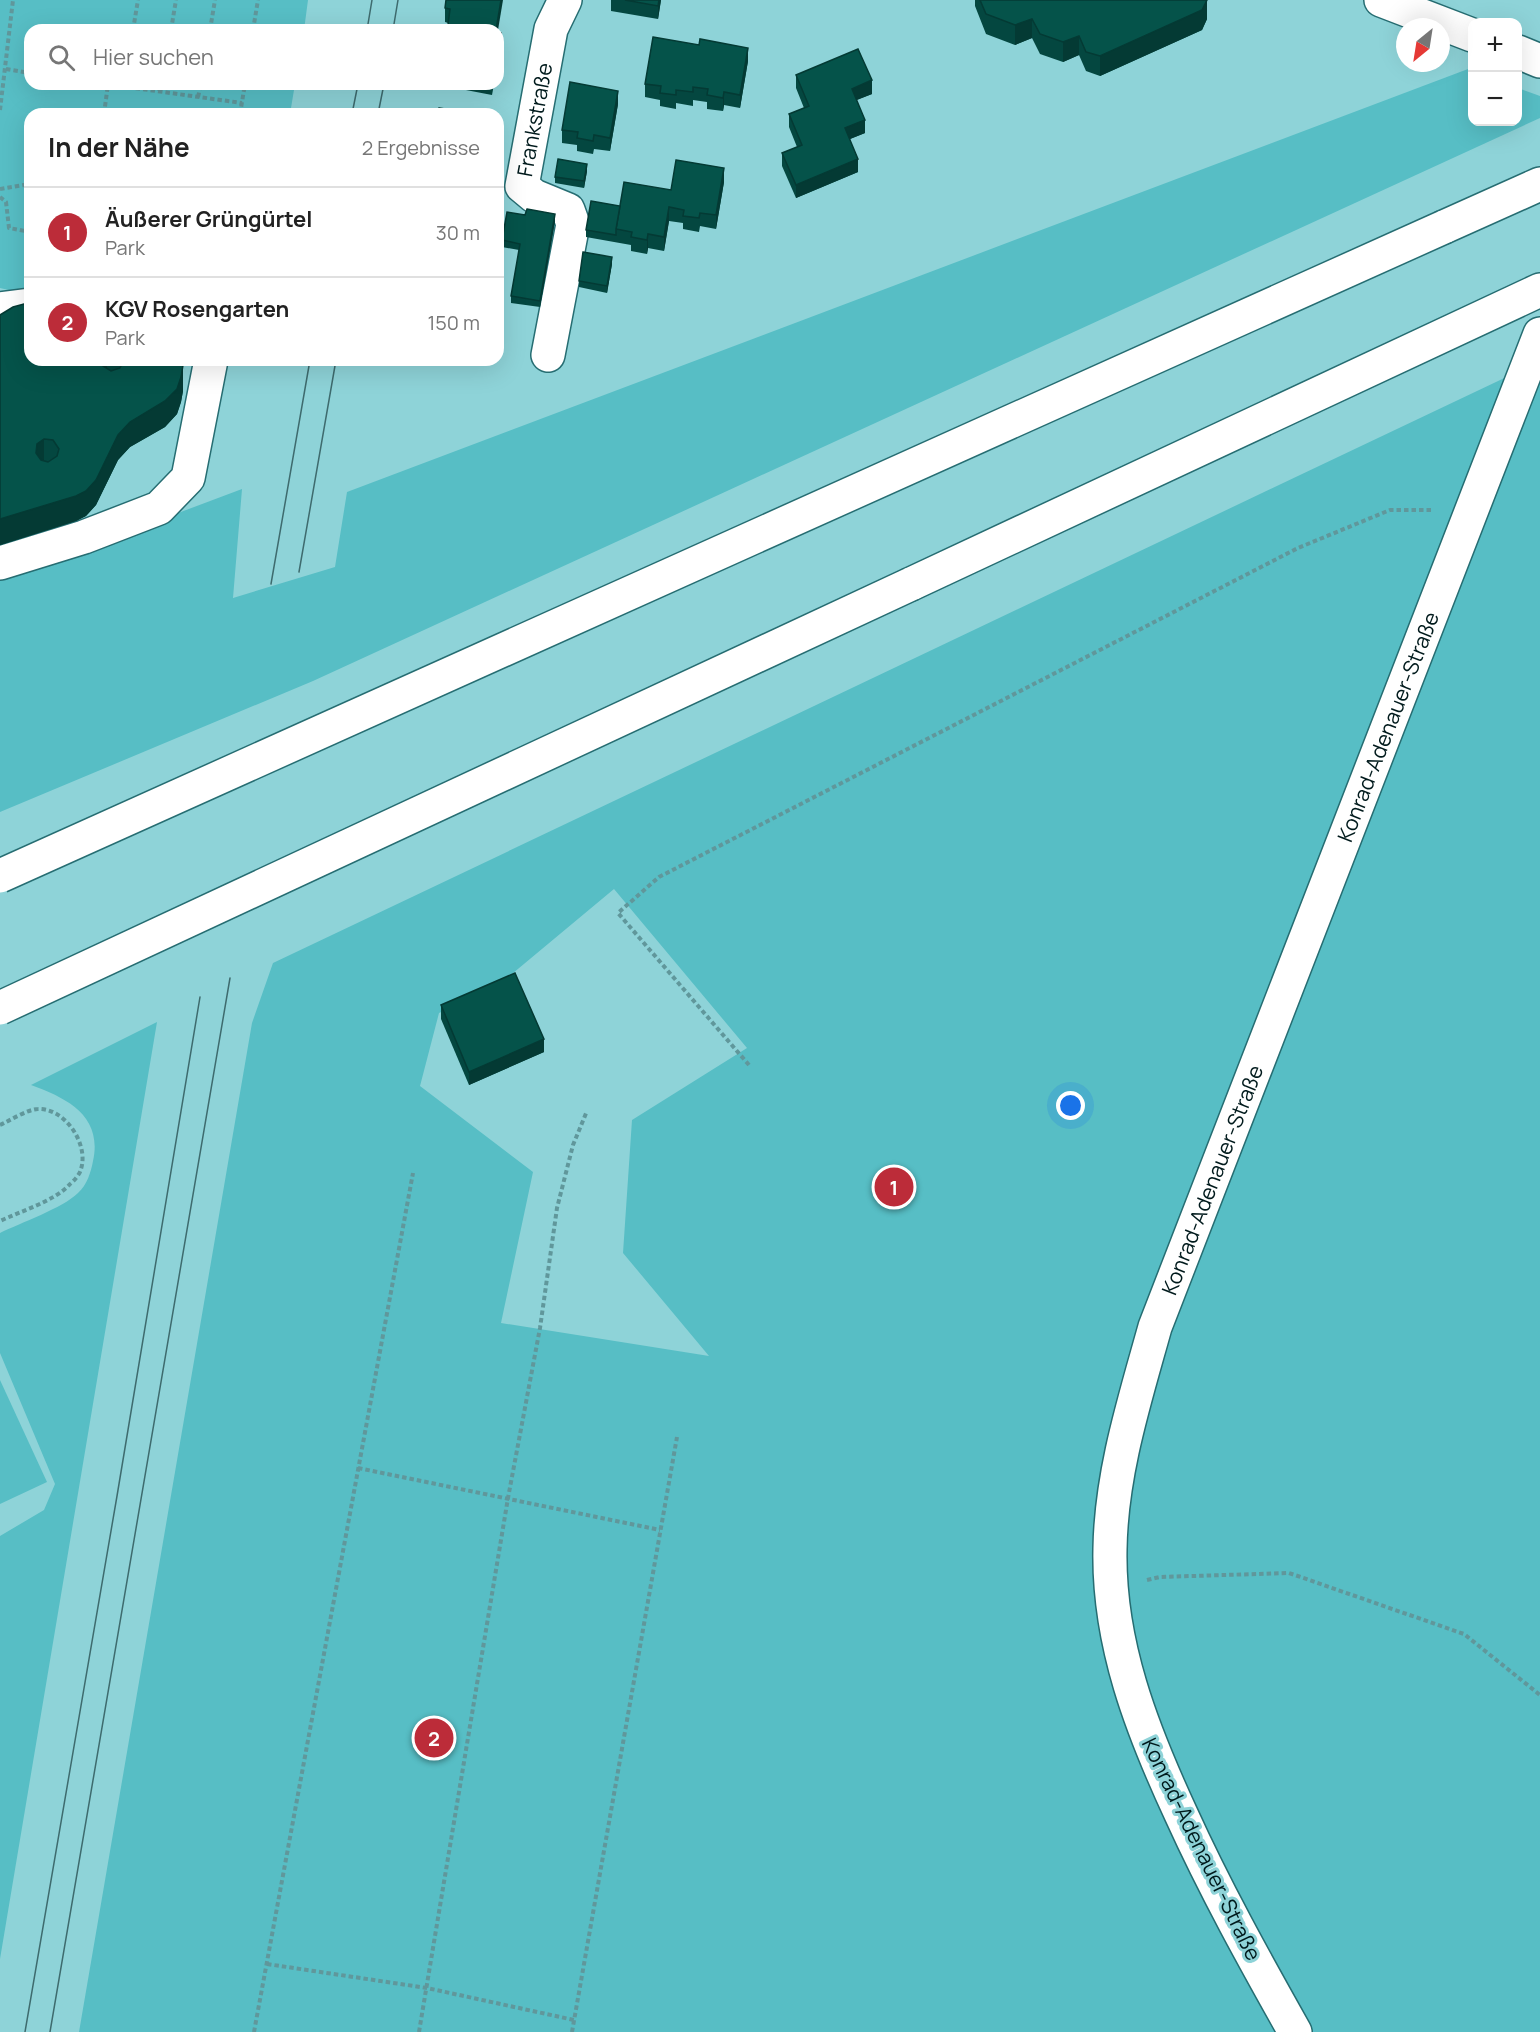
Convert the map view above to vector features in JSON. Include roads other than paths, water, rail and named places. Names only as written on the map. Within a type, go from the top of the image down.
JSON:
[{"type":"main road","name":"Frankstraße","points":[[548,356],[573,224],[568,210],[534,196],[522,186],[551,28],[565,0]]},
{"type":"main road","points":[[1381,0],[1468,33]]},
{"type":"main road","points":[[1522,53],[1540,60]]},
{"type":"main road","points":[[0,876],[1540,184]]},
{"type":"main road","points":[[0,1008],[1540,290]]},
{"type":"main road","points":[[0,309],[24,306]]},
{"type":"main road","name":"Konrad-Adenauer-Straße","points":[[1295,2032],[1201,1857],[1141,1723],[1121,1657],[1111,1588],[1110,1547],[1119,1459],[1155,1327],[1472,510],[1531,378],[1540,334]]},
{"type":"main road","points":[[0,563],[84,537],[159,508],[188,478],[210,366]]},
{"type":"tram line","points":[[368,24],[372,0]]},
{"type":"tram line","points":[[394,24],[398,0]]},
{"type":"tram line","points":[[353,108],[357,90]]},
{"type":"tram line","points":[[379,108],[383,90]]},
{"type":"tram line","points":[[271,584],[309,366]]},
{"type":"tram line","points":[[299,572],[335,366]]},
{"type":"tram line","points":[[50,2032],[230,978]]},
{"type":"tram line","points":[[25,2032],[200,997]]},
{"type":"place","name":"Äußerer Grüngürtel","points":[[894,1187]]},
{"type":"place","name":"KGV Rosengarten","points":[[434,1738]]}]
